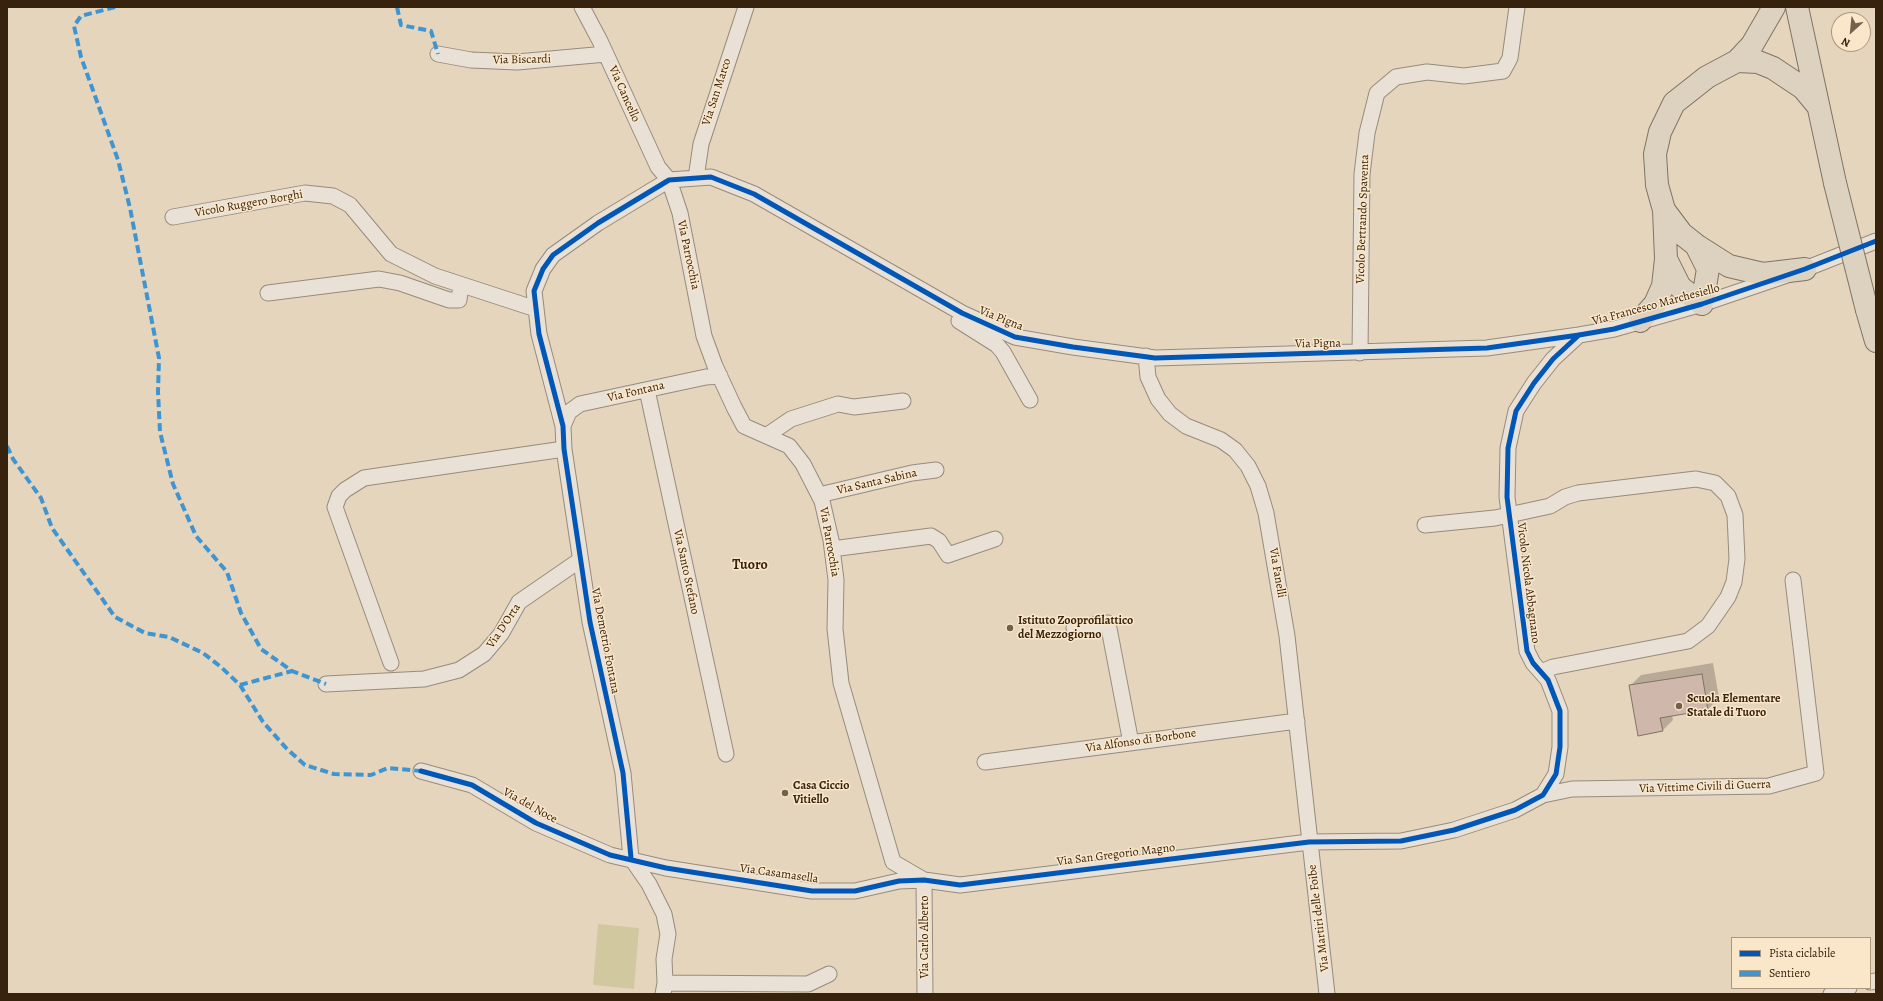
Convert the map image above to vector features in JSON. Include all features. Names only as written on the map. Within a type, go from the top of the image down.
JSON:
[{"type":"highway","points":[[1640,322],[1655,304],[1663,286],[1666,259],[1664,210],[1657,185],[1655,154],[1660,132],[1674,103],[1707,77],[1737,61],[1752,45],[1774,7]]},
{"type":"highway","points":[[1797,7],[1835,183],[1875,336]]},
{"type":"highway","points":[[1737,61],[1758,62],[1773,68],[1803,88],[1818,106]]},
{"type":"highway","points":[[1664,210],[1682,234],[1696,245],[1729,266],[1763,274],[1805,269]]},
{"type":"highway","points":[[1666,259],[1680,287],[1702,304],[1708,269],[1696,245]]},
{"type":"street","name":"Via Cancello","points":[[582,7],[606,54],[658,167],[669,180]]},
{"type":"street","name":"Via San Marco","points":[[696,178],[700,144],[746,7]]},
{"type":"street","name":"Vicolo Bertrando Spaventa","points":[[1360,353],[1362,174],[1367,133],[1377,93],[1396,77],[1427,72],[1464,76],[1503,71],[1510,58],[1517,7]]},
{"type":"street","name":"Via Biscardi","points":[[438,54],[471,60],[517,62],[606,54]]},
{"type":"street","name":"Via Pigna","points":[[669,180],[711,178],[754,194],[962,313],[1015,337],[1146,356],[1360,353]]},
{"type":"street","name":"Via Demetrio Fontana","points":[[631,858],[624,773],[590,622],[564,450],[563,426],[539,334],[534,291],[543,270],[553,255],[598,223],[669,180]]},
{"type":"street","name":"Via Parrocchia","points":[[669,180],[680,213],[704,336],[720,376],[744,426],[789,446],[803,464],[819,495],[832,549],[836,580],[835,629],[841,683],[893,862],[924,880]]},
{"type":"street","name":"Vicolo Ruggero Borghi","points":[[173,217],[305,193],[333,196],[350,205],[391,254],[435,276],[536,309]]},
{"type":"street","name":"Via Francesco Marchesiello","points":[[1360,353],[1487,348],[1614,329],[1702,304],[1805,269],[1876,241]]},
{"type":"street","points":[[882,267],[908,290],[997,345],[1003,352],[1030,400]]},
{"type":"street","points":[[268,293],[379,278],[400,283],[449,300],[459,300],[461,285]]},
{"type":"street","name":"Vicolo Nicola Abbagnano","points":[[1543,795],[1556,774],[1560,747],[1560,711],[1548,680],[1533,663],[1527,651],[1507,497],[1508,448],[1516,411],[1534,383],[1553,360],[1579,335]]},
{"type":"street","name":"Via Fanelli","points":[[1146,356],[1148,377],[1158,399],[1170,414],[1186,426],[1221,440],[1235,450],[1248,466],[1258,486],[1266,513],[1287,636],[1309,842]]},
{"type":"street","name":"Via Fontana","points":[[563,426],[569,412],[580,404],[706,377],[720,376]]},
{"type":"street","name":"Via Santo Stefano","points":[[647,390],[726,754]]},
{"type":"street","points":[[766,436],[791,419],[838,404],[854,407],[903,401]]},
{"type":"street","points":[[391,663],[335,507],[338,496],[364,478],[564,450]]},
{"type":"street","name":"Via Santa Sabina","points":[[819,495],[936,470]]},
{"type":"street","name":"Vicolo Nicola Abbagnano","points":[[1510,515],[1550,506],[1565,497],[1578,493],[1696,479],[1715,483],[1728,496],[1735,515],[1737,559],[1734,582],[1728,597],[1708,626],[1688,641],[1552,667],[1541,672]]},
{"type":"street","points":[[1425,525],[1495,518],[1510,515]]},
{"type":"street","points":[[832,549],[931,536],[939,541],[948,555],[995,539]]},
{"type":"street","name":"Via D'Orta","points":[[326,684],[424,679],[459,670],[484,654],[501,634],[520,602],[580,560]]},
{"type":"street","name":"Via Vittime Civili di Guerra","points":[[1543,795],[1572,789],[1769,786],[1816,773],[1793,580]]},
{"type":"street","points":[[1074,628],[1108,623],[1131,743]]},
{"type":"street","name":"Via Alfonso di Borbone","points":[[985,762],[1297,721]]},
{"type":"street","name":"Via del Noce","points":[[421,771],[472,784],[536,823],[610,855],[631,858]]},
{"type":"street","points":[[1309,842],[1405,840],[1454,830],[1515,810],[1543,795]]},
{"type":"street","name":"Via San Gregorio Magno","points":[[924,880],[960,885],[1309,842]]},
{"type":"street","name":"Via Martiri delle Foibe","points":[[1309,842],[1323,944],[1327,994]]},
{"type":"street","points":[[631,858],[648,884],[664,914],[668,934],[664,959],[664,989],[808,984],[829,974]]},
{"type":"street","name":"Via Casamasella","points":[[631,858],[666,868],[812,891],[855,891],[899,881],[924,880]]},
{"type":"street","name":"Via Carlo Alberto","points":[[924,880],[925,994]]},
{"type":"street","points":[[1832,994],[1846,989]]},
{"type":"shaded area","points":[[598,924],[639,928],[634,989],[593,985]]},
{"type":"building","points":[[1702,674],[1708,710],[1660,718],[1663,731],[1638,736],[1629,685]]},
{"type":"marked path","points":[[115,7],[81,16],[74,26],[81,57],[118,160],[130,208],[159,358],[158,392],[160,432],[173,484],[196,536],[227,572],[241,613],[261,649],[292,671],[326,684]]},
{"type":"marked path","points":[[397,7],[401,25],[431,31],[438,54]]},
{"type":"marked path","points":[[7,446],[13,459],[41,498],[52,528],[115,617],[145,633],[169,637],[203,653],[221,667],[240,685],[263,722],[287,749],[305,765],[334,774],[371,775],[388,768],[421,771]]},
{"type":"marked path","points":[[240,685],[292,671]]},
{"type":"cycle path","points":[[631,858],[623,773],[590,622],[564,449],[563,426],[539,334],[534,291],[543,269],[553,255],[598,223],[669,180],[711,177],[754,194],[962,313],[1015,337],[1073,347],[1155,358],[1487,348],[1579,335],[1614,329],[1702,304],[1805,269],[1876,241]]},
{"type":"cycle path","points":[[421,771],[472,785],[536,823],[610,855],[666,868],[812,891],[855,891],[899,881],[924,880],[960,885],[1309,842],[1401,841],[1454,830],[1515,810],[1543,795],[1556,774],[1560,747],[1560,711],[1548,680],[1533,663],[1527,651],[1507,497],[1508,448],[1516,411],[1534,383],[1553,359],[1579,335]]},
{"type":"place","name":"Istituto Zooprofilattico del Mezzogiorno","points":[[1010,628]]},
{"type":"place","name":"Scuola Elementare Statale di Tuoro","points":[[1679,706]]},
{"type":"place","name":"Casa Ciccio Vitiello","points":[[785,793]]},
{"type":"district","name":"Tuoro","points":[[750,566]]}]
